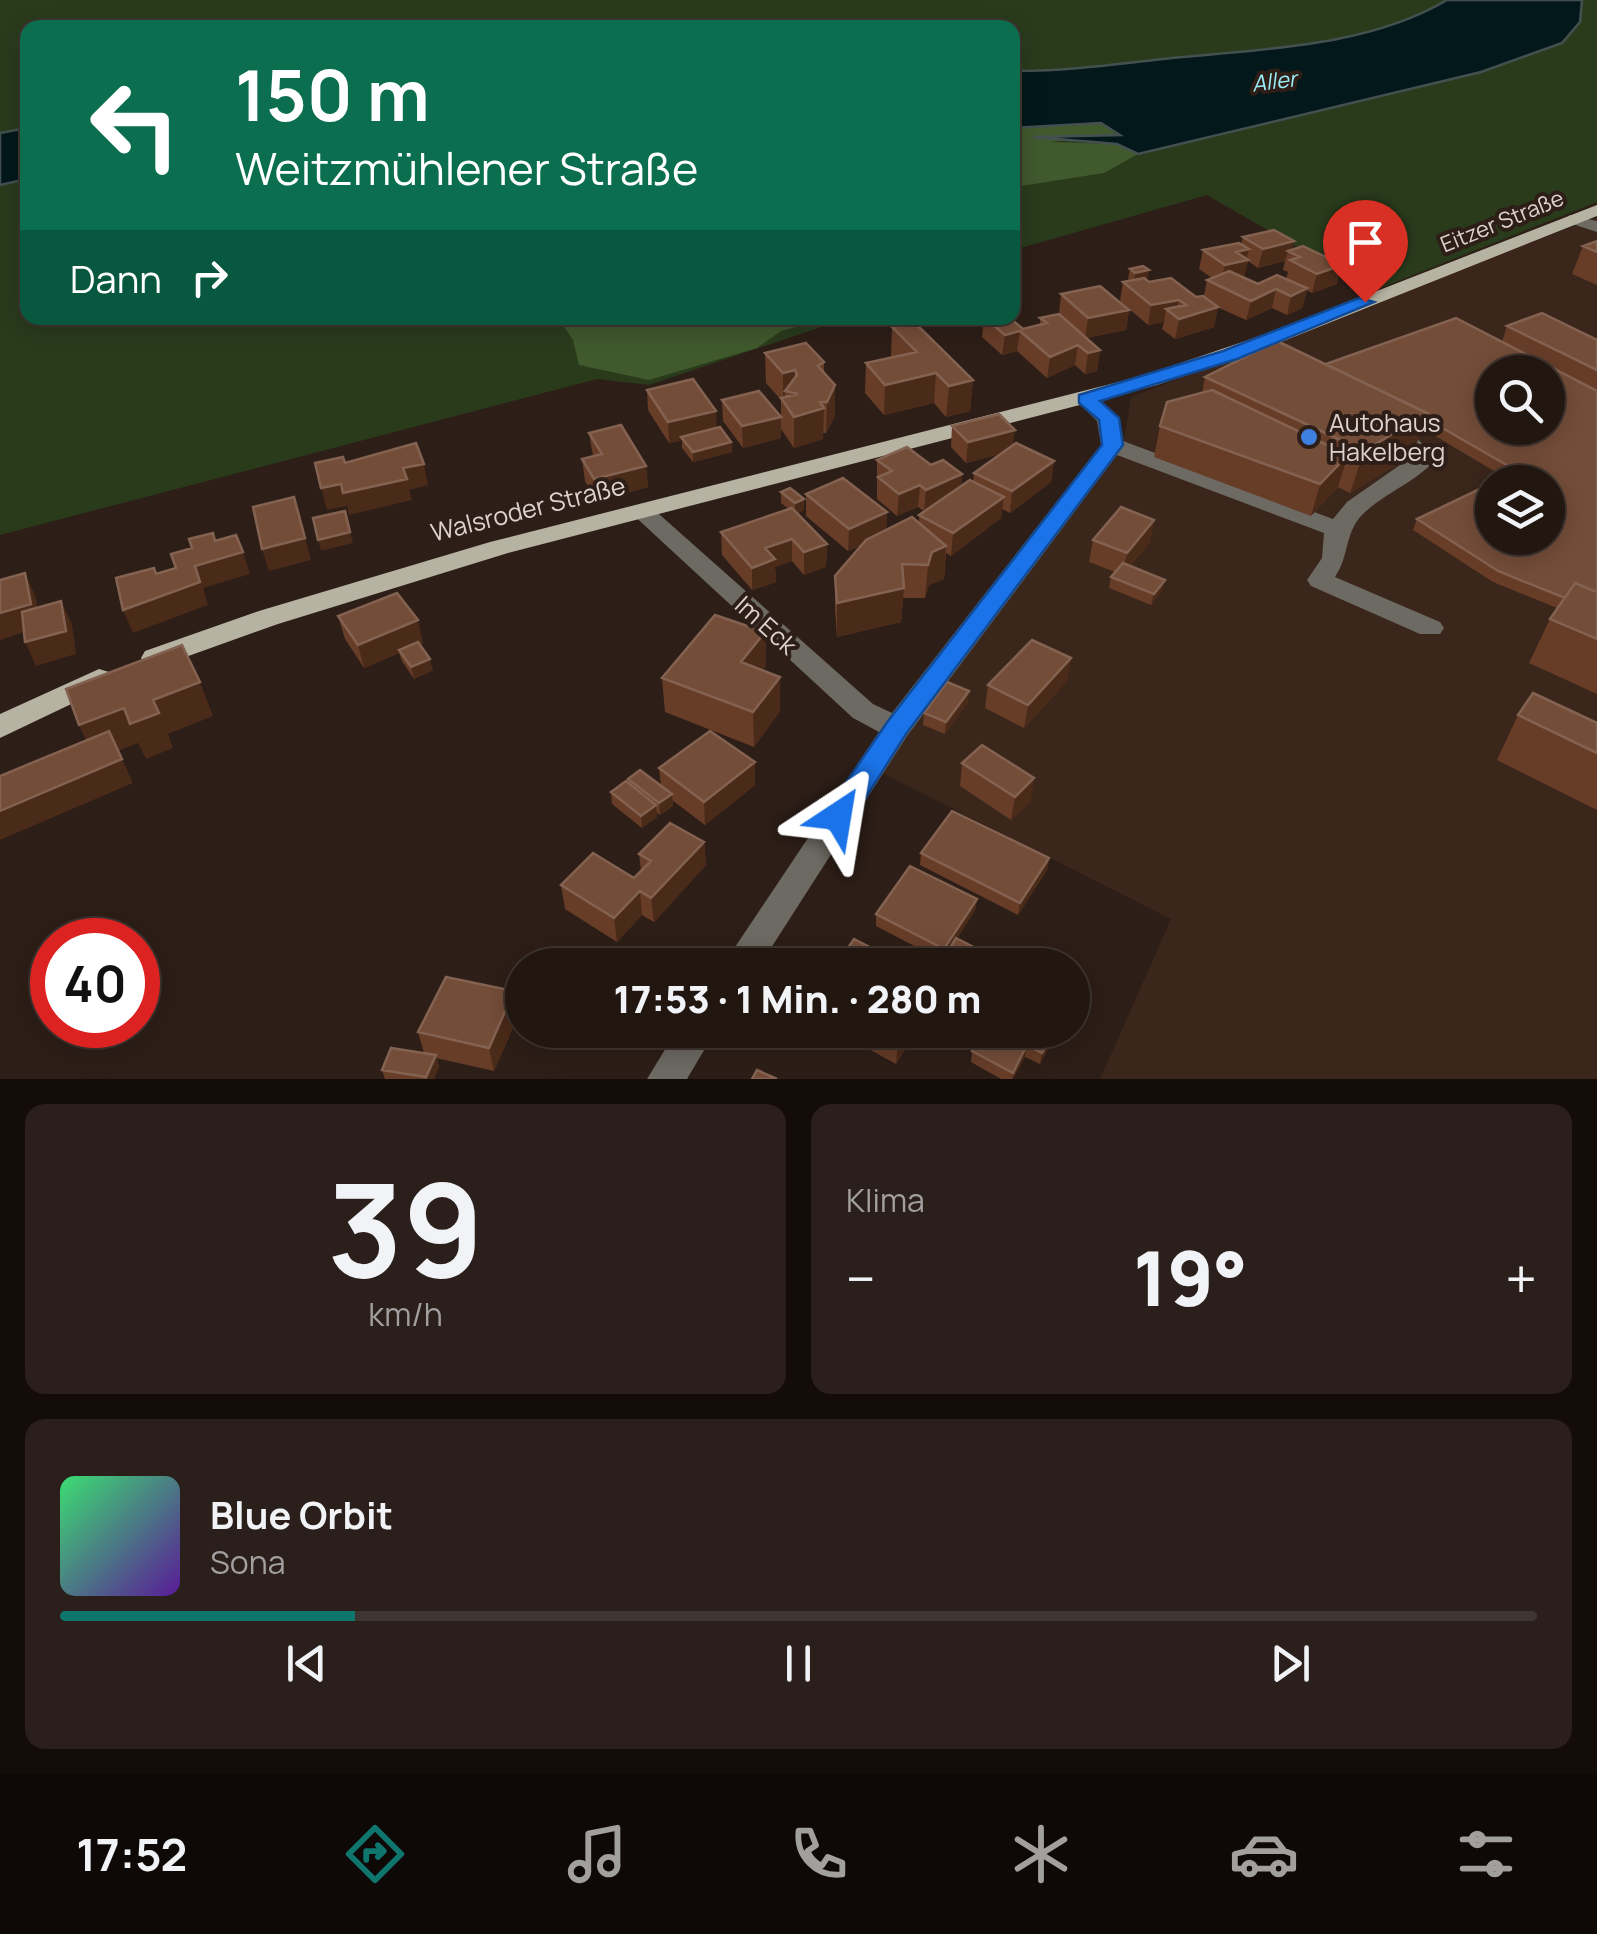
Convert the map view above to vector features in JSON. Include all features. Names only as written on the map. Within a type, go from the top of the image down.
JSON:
[{"type":"main road","name":"Eitzer Straße","points":[[1086,399],[1230,355],[1597,210]]},
{"type":"main road","name":"Walsroder Straße","points":[[0,727],[127,669],[418,567],[1086,399]]},
{"type":"street","points":[[1575,219],[1597,228]]},
{"type":"street","points":[[1230,355],[1264,371]]},
{"type":"street","points":[[752,948],[897,728],[1112,445],[1108,418],[1086,399]]},
{"type":"street","points":[[1365,422],[1416,447],[1424,460],[1356,507],[1336,529],[1336,560],[1320,580],[1430,628]]},
{"type":"street","points":[[1112,445],[1336,529]]},
{"type":"street","name":"Im Eck","points":[[642,512],[863,711],[897,728]]},
{"type":"street","points":[[666,1079],[686,1048]]},
{"type":"shaded area","points":[[1597,217],[1597,1079],[1100,1079],[1171,919],[876,770],[1109,467],[1125,435],[1131,397]]},
{"type":"green space","points":[[0,0],[1597,0],[1597,202],[1373,291],[1207,195],[1020,248],[1020,20],[20,20],[20,325],[827,325],[649,385],[597,379],[0,535]]},
{"type":"green space","points":[[1101,123],[1122,135],[1049,142],[1117,144],[1138,154],[1104,173],[1021,186],[1020,128]]},
{"type":"green space","points":[[563,325],[804,325],[781,331],[757,348],[649,380],[579,365],[573,340]]},
{"type":"water","name":"Aller","points":[[1447,0],[1582,0],[1580,22],[1562,43],[1481,72],[1138,154],[1117,144],[1033,137],[1120,135],[1101,123],[1020,128],[1020,71],[1278,48],[1349,37],[1416,16]]},
{"type":"water","points":[[20,129],[20,181],[0,185],[0,133]]},
{"type":"building","points":[[1274,230],[1294,241],[1263,249],[1243,237]]},
{"type":"building","points":[[1597,241],[1597,252],[1583,246]]},
{"type":"building","points":[[1239,243],[1249,249],[1236,252],[1248,260],[1225,265],[1203,250]]},
{"type":"building","points":[[1303,246],[1342,265],[1317,274],[1290,260],[1300,257],[1288,251]]},
{"type":"building","points":[[1143,266],[1149,270],[1135,273],[1130,269]]},
{"type":"building","points":[[1229,271],[1258,284],[1277,275],[1307,288],[1291,296],[1276,289],[1251,301],[1207,280]]},
{"type":"building","points":[[1144,278],[1149,282],[1171,278],[1196,297],[1203,296],[1218,307],[1179,319],[1166,309],[1186,305],[1179,300],[1151,305],[1123,282]]},
{"type":"building","points":[[1100,286],[1129,310],[1088,318],[1061,294]]},
{"type":"building","points":[[1542,313],[1597,340],[1597,370],[1507,326]]},
{"type":"building","points":[[1059,314],[1100,350],[1088,353],[1078,345],[1050,357],[1020,331],[1005,335],[993,325],[1018,325],[1023,329],[1047,323],[1040,318]]},
{"type":"building","points":[[1456,318],[1527,355],[1475,355],[1475,445],[1565,445],[1565,374],[1597,391],[1597,592],[1575,583],[1565,598],[1498,571],[1417,519],[1475,491],[1475,555],[1565,555],[1565,465],[1507,465],[1425,418],[1427,413],[1326,364]]},
{"type":"building","points":[[917,325],[973,380],[949,386],[936,373],[885,385],[866,363],[917,352],[892,327]]},
{"type":"building","points":[[1277,341],[1427,413],[1364,451],[1205,377]]},
{"type":"building","points":[[806,343],[824,362],[818,366],[835,385],[827,402],[820,402],[824,408],[794,417],[781,398],[798,394],[785,391],[797,375],[795,370],[783,373],[765,353]]},
{"type":"building","points":[[693,379],[716,411],[668,422],[647,390]]},
{"type":"building","points":[[1212,390],[1348,455],[1320,484],[1160,426],[1167,402]]},
{"type":"building","points":[[759,391],[781,417],[742,426],[722,400]]},
{"type":"building","points":[[999,414],[1015,430],[968,442],[952,426]]},
{"type":"building","points":[[621,425],[646,466],[594,479],[582,459],[602,454],[589,433]]},
{"type":"building","points":[[720,427],[731,442],[693,452],[681,437]]},
{"type":"building","points":[[416,443],[424,464],[403,468],[407,479],[343,493],[341,484],[321,488],[315,463],[343,457],[345,463]]},
{"type":"building","points":[[1016,443],[1054,461],[1012,491],[974,473]]},
{"type":"building","points":[[907,447],[931,465],[943,460],[962,474],[926,490],[920,485],[899,494],[878,477],[892,471],[877,460]]},
{"type":"building","points":[[843,478],[887,512],[849,529],[806,494]]},
{"type":"building","points":[[970,480],[1004,497],[953,533],[919,515]]},
{"type":"building","points":[[790,488],[804,499],[795,503],[781,492]]},
{"type":"building","points":[[294,497],[305,538],[262,549],[253,507]]},
{"type":"building","points":[[1121,507],[1154,520],[1127,553],[1093,540]]},
{"type":"building","points":[[792,508],[827,544],[804,552],[792,539],[765,548],[775,559],[752,568],[721,532]]},
{"type":"building","points":[[345,511],[350,532],[318,540],[313,518]]},
{"type":"building","points":[[912,517],[946,546],[932,552],[928,565],[902,564],[904,588],[837,603],[835,576],[866,540]]},
{"type":"building","points":[[213,533],[215,541],[236,535],[243,552],[195,566],[200,582],[123,610],[116,578],[154,568],[156,574],[176,568],[171,554],[192,548],[189,539]]},
{"type":"building","points":[[1123,563],[1165,580],[1154,594],[1111,577]]},
{"type":"building","points":[[25,573],[31,604],[0,613],[0,580]]},
{"type":"building","points":[[1575,583],[1597,592],[1597,639],[1550,619]]},
{"type":"building","points":[[397,593],[418,620],[358,645],[338,616]]},
{"type":"building","points":[[61,601],[66,631],[25,642],[22,612]]},
{"type":"building","points":[[715,615],[765,632],[741,662],[780,677],[753,712],[662,678]]},
{"type":"building","points":[[1032,640],[1071,658],[1028,705],[988,685]]},
{"type":"building","points":[[418,642],[430,659],[411,667],[399,650]]},
{"type":"building","points":[[182,645],[200,682],[153,700],[159,713],[130,724],[124,708],[79,725],[66,689]]},
{"type":"building","points":[[947,682],[969,691],[946,722],[924,713]]},
{"type":"building","points":[[1533,693],[1597,723],[1597,753],[1518,715]]},
{"type":"building","points":[[109,731],[122,759],[0,811],[0,776]]},
{"type":"building","points":[[710,731],[755,762],[704,802],[659,768]]},
{"type":"building","points":[[982,745],[1034,778],[1015,797],[962,763]]},
{"type":"building","points":[[640,770],[672,794],[659,803],[628,779]]},
{"type":"building","points":[[626,781],[656,805],[641,816],[611,792]]},
{"type":"building","points":[[952,811],[1049,858],[1020,903],[921,853]]},
{"type":"building","points":[[670,823],[704,842],[651,898],[640,891],[614,918],[561,885],[593,853],[634,878],[651,861],[639,854]]},
{"type":"building","points":[[910,866],[977,899],[945,948],[876,914]]},
{"type":"building","points":[[956,938],[976,948],[950,948]]},
{"type":"building","points":[[854,939],[872,948],[848,948]]},
{"type":"building","points":[[446,977],[505,989],[505,1012],[489,1048],[418,1032]]},
{"type":"building","points":[[391,1048],[436,1055],[426,1077],[382,1070]]},
{"type":"building","points":[[974,1048],[1026,1048],[1013,1073],[972,1051]]},
{"type":"building","points":[[757,1070],[777,1079],[752,1079]]},
{"type":"place","name":"Autohaus Hakelberg","points":[[1309,437]]},
{"type":"route","points":[[838,816],[897,728],[1102,462],[1112,445],[1112,430],[1108,418],[1086,399],[1230,355],[1365,302]]}]
